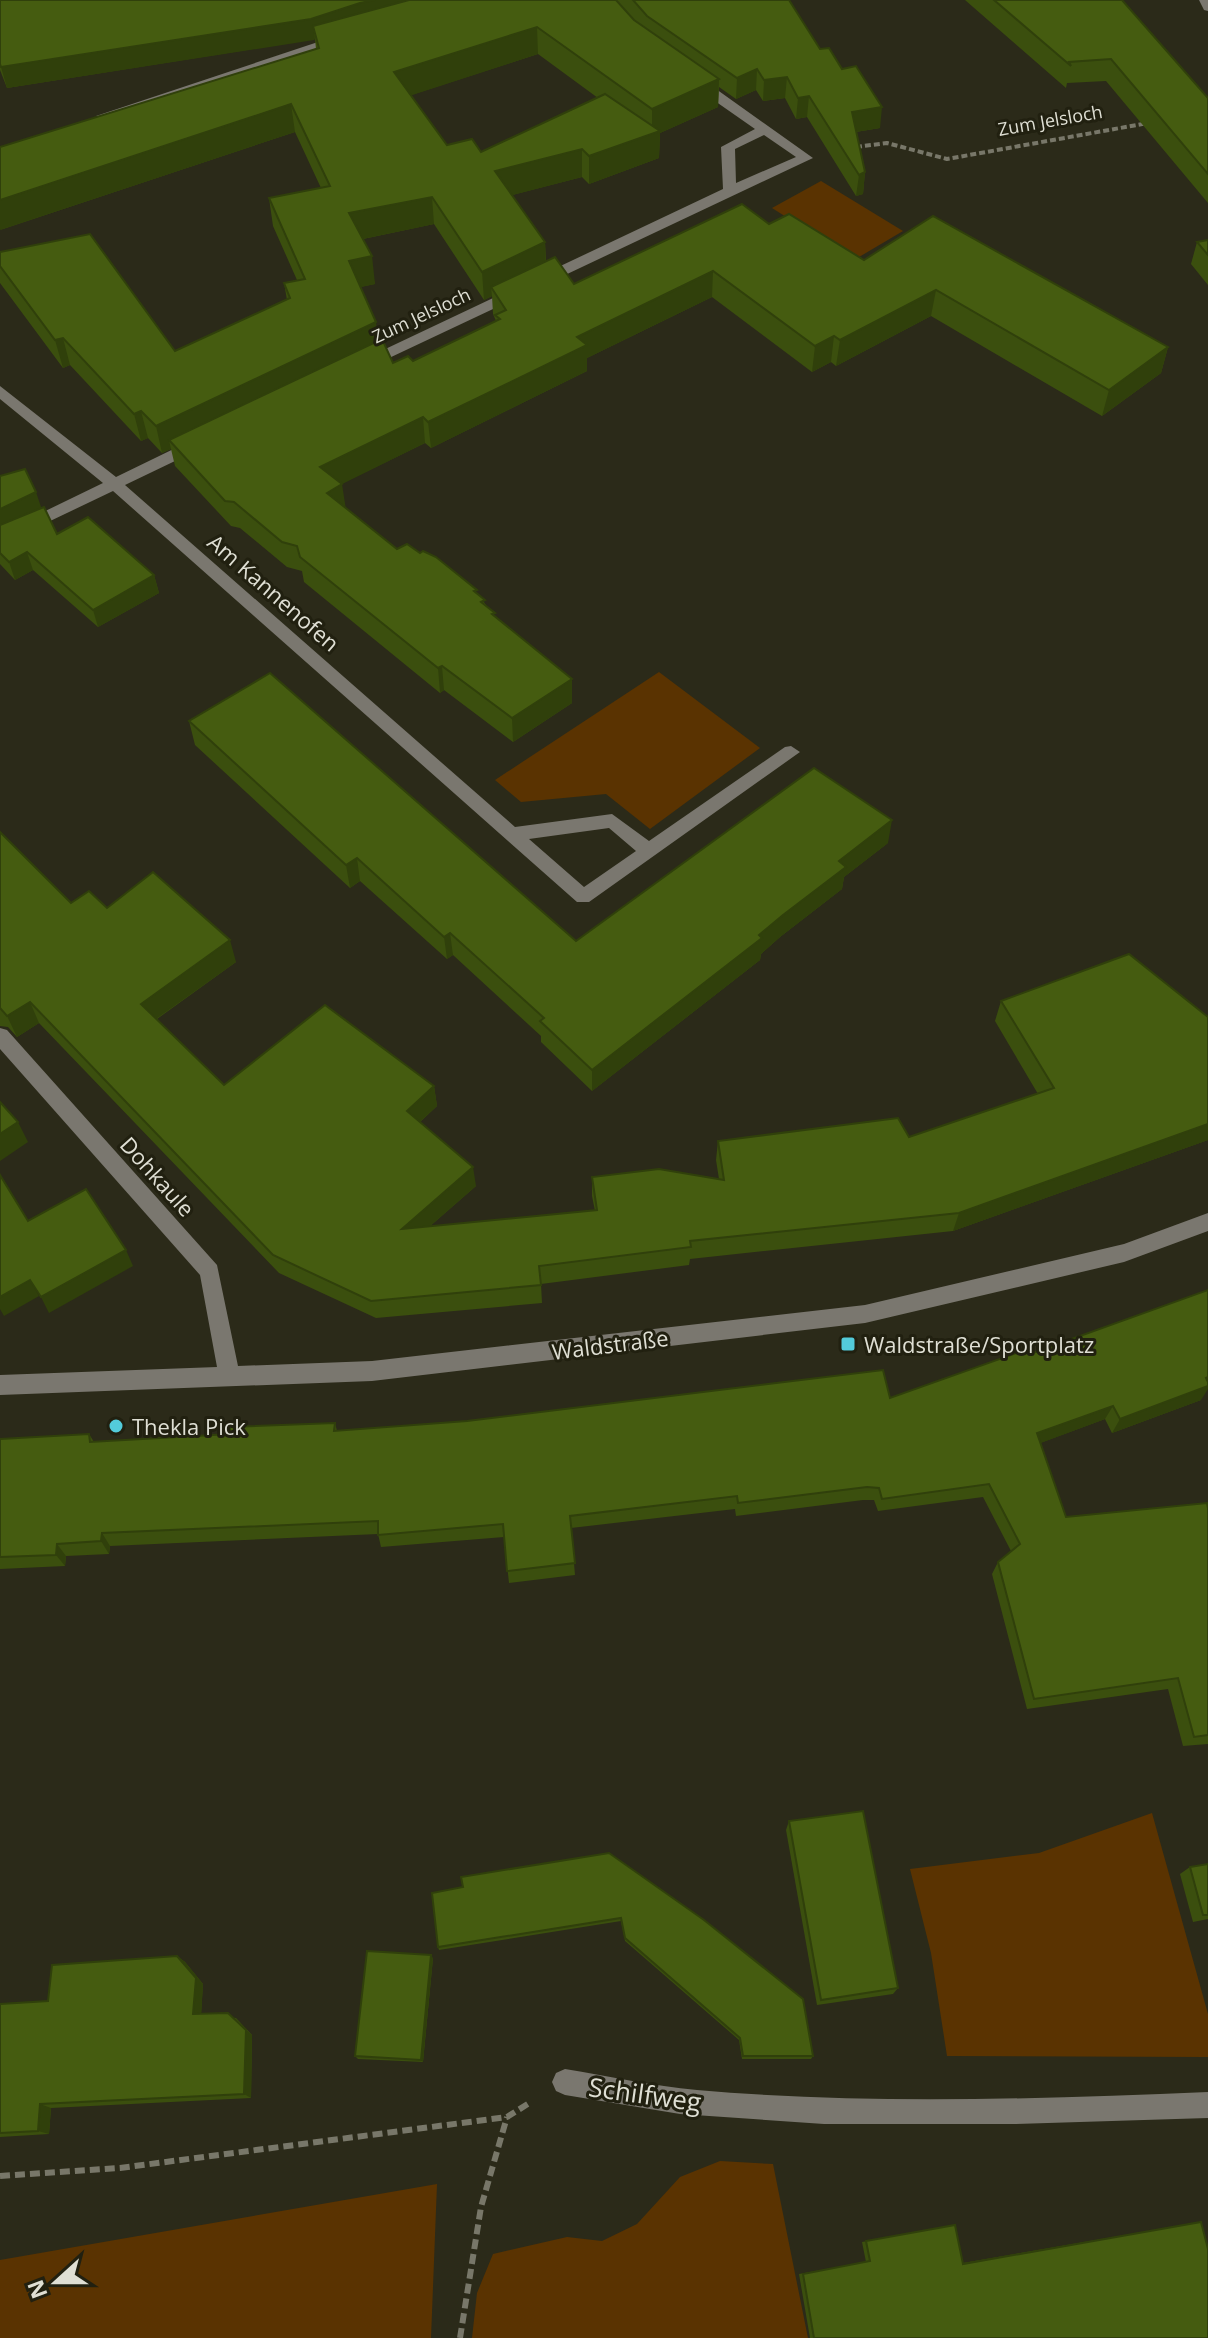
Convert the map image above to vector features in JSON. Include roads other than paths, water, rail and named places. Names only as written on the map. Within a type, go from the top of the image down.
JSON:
[{"type":"street","points":[[1205,0],[1208,7]]},
{"type":"street","points":[[88,121],[352,35]]},
{"type":"street","points":[[690,77],[765,130]]},
{"type":"street","points":[[730,191],[728,147],[765,130]]},
{"type":"street","name":"Zum Jelsloch","points":[[357,368],[806,158],[765,130]]},
{"type":"street","name":"Am Kannenofen","points":[[0,391],[113,483],[583,897],[791,752]]},
{"type":"street","points":[[0,540],[214,436]]},
{"type":"street","points":[[512,834],[612,821],[649,851]]},
{"type":"street","name":"Dohkaule","points":[[0,1036],[210,1271],[229,1374]]},
{"type":"street","name":"Waldstraße","points":[[0,1385],[372,1371],[865,1314],[1124,1253],[1208,1222]]},
{"type":"street","name":"Schilfweg","points":[[565,2082],[695,2103],[838,2110],[1015,2112],[1208,2105]]},
{"type":"place","name":"Waldstraße/Sportplatz","points":[[848,1344]]},
{"type":"place","name":"Thekla Pick","points":[[116,1426]]}]
